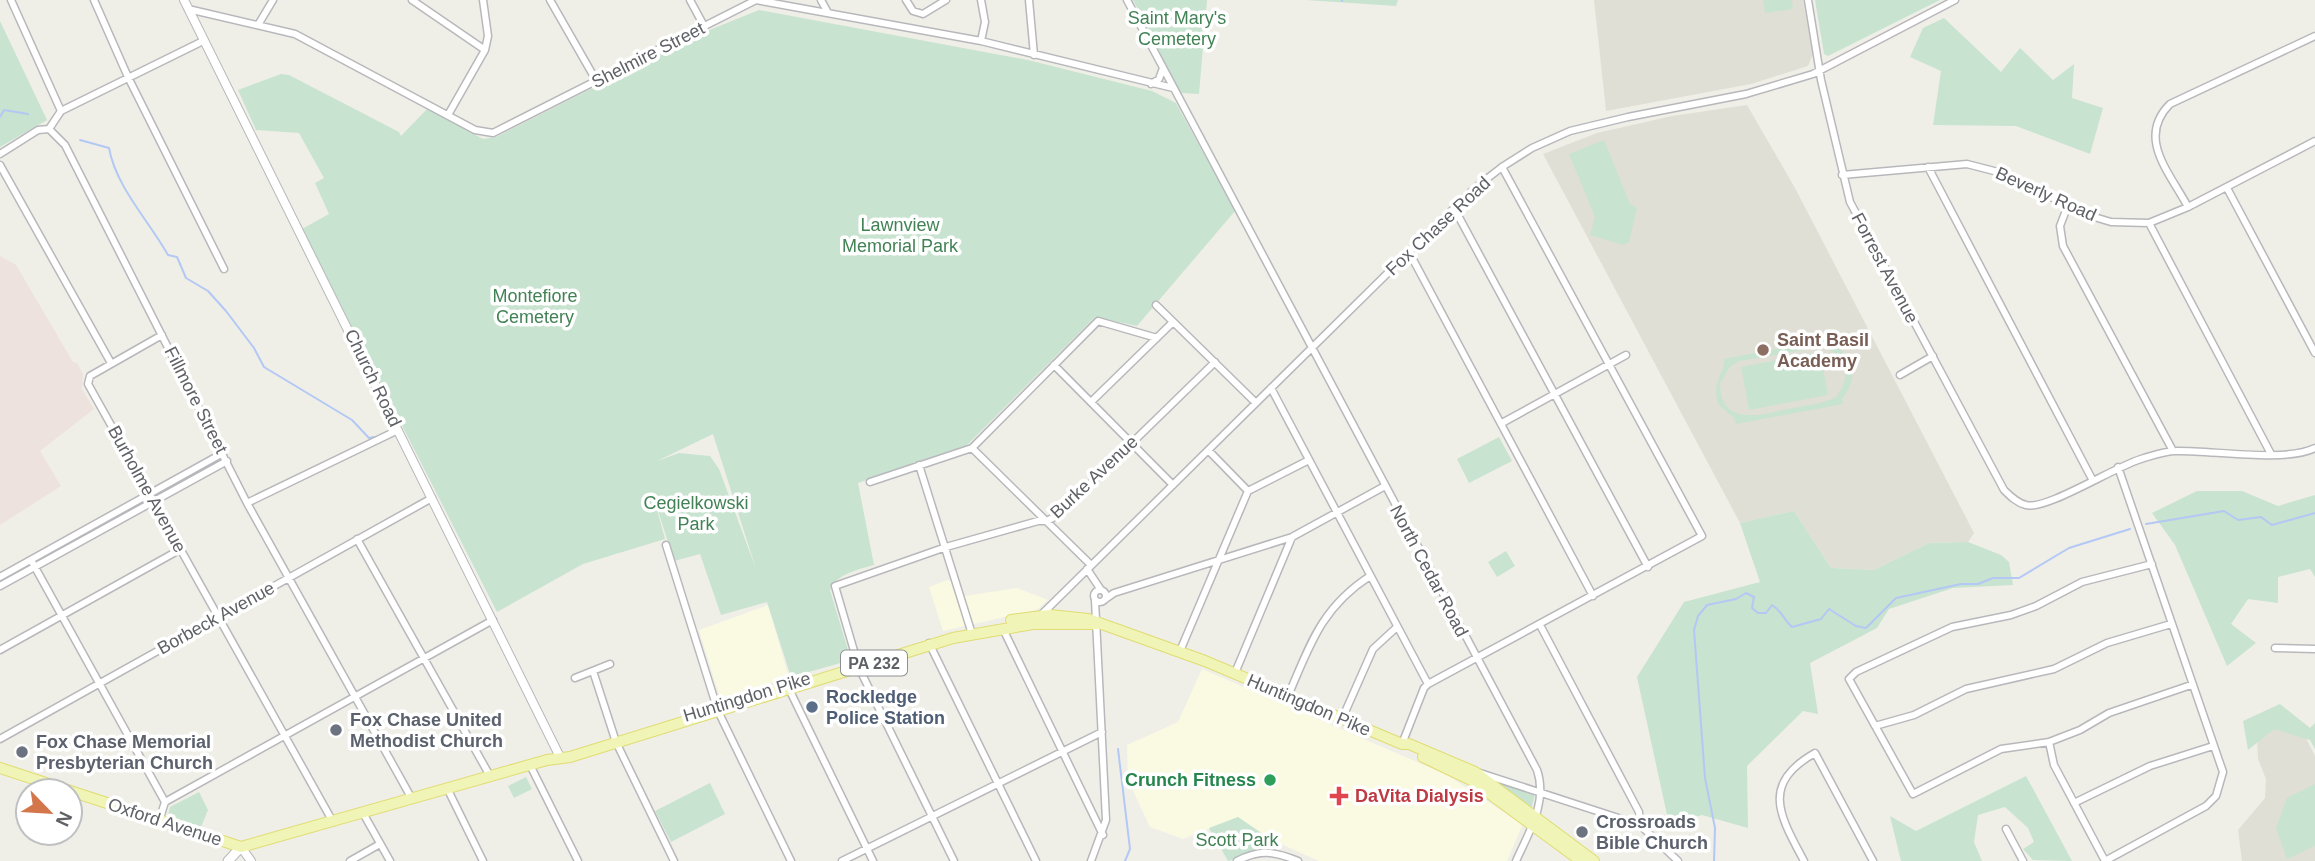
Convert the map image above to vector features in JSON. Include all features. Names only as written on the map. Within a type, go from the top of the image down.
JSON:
[{"type":"main road","name":"Huntingdon Pike","points":[[412,799],[560,757],[570,757],[615,740],[972,631],[1040,616],[1080,617],[1180,651],[1475,772],[1581,861]]},
{"type":"main road","name":"Huntingdon Pike","points":[[972,631],[1051,623],[1098,624]]},
{"type":"main road","name":"Huntingdon Pike","points":[[1402,744],[1406,749],[1471,780],[1594,861]]},
{"type":"main road","name":"Oxford Avenue","points":[[0,768],[241,846],[412,799]]},
{"type":"main road","points":[[228,861],[241,846]]},
{"type":"street","points":[[11,0],[61,111]]},
{"type":"street","points":[[94,0],[128,77],[224,269]]},
{"type":"street","name":"Church Road","points":[[184,0],[560,757]]},
{"type":"street","points":[[264,0],[268,9]]},
{"type":"street","points":[[258,25],[273,0]]},
{"type":"street","points":[[412,0],[485,50]]},
{"type":"street","points":[[447,115],[485,50],[488,36],[483,0]]},
{"type":"street","points":[[550,0],[597,82]]},
{"type":"street","points":[[690,0],[704,26]]},
{"type":"street","name":"Shelmire Street","points":[[188,9],[295,34],[475,130],[493,133],[756,0],[981,41],[1173,88]]},
{"type":"street","points":[[821,0],[827,11]]},
{"type":"street","points":[[909,1],[913,11],[923,14],[946,0]]},
{"type":"street","points":[[981,0],[985,23],[981,41]]},
{"type":"street","points":[[1029,0],[1034,55]]},
{"type":"street","name":"North Cedar Road","points":[[1127,0],[1537,770],[1542,795]]},
{"type":"street","name":"Forrest Avenue","points":[[1808,0],[1819,70],[1850,202],[2004,490],[2028,506],[2049,502],[2092,479]]},
{"type":"street","name":"Fox Chase Road","points":[[1040,616],[1409,251],[1502,167],[1532,148],[1570,131],[1759,91],[1819,70],[1955,0]]},
{"type":"street","points":[[2188,207],[2154,137],[2161,113],[2170,104],[2315,36]]},
{"type":"street","points":[[0,154],[38,130],[49,129],[61,111],[203,41]]},
{"type":"street","points":[[1163,68],[1154,84],[1181,103]]},
{"type":"street","name":"Fillmore Street","points":[[49,129],[65,145],[247,503],[412,799]]},
{"type":"street","name":"Beverly Road","points":[[1842,175],[1967,164],[1981,166],[2111,222],[2149,223],[2227,188],[2315,141]]},
{"type":"street","points":[[0,164],[111,363],[162,335]]},
{"type":"street","points":[[1402,744],[1423,688],[1428,684],[1702,537],[1502,167]]},
{"type":"street","points":[[1928,167],[2092,479],[2118,467],[2173,451],[2271,454],[2308,452],[2315,448]]},
{"type":"street","points":[[2227,188],[2312,339],[2315,353]]},
{"type":"street","points":[[2068,205],[2060,226],[2063,246],[2173,451]]},
{"type":"street","points":[[1454,208],[1648,567]]},
{"type":"street","points":[[2149,223],[2271,454]]},
{"type":"street","points":[[1409,251],[1593,596]]},
{"type":"street","points":[[1156,305],[1256,403]]},
{"type":"street","points":[[870,482],[972,448],[1098,321],[1157,338]]},
{"type":"street","points":[[1091,402],[1173,322]]},
{"type":"street","points":[[1502,423],[1626,355]]},
{"type":"street","points":[[1900,375],[1933,356]]},
{"type":"street","name":"Burke Avenue","points":[[858,665],[835,591],[838,583],[946,547],[1038,521],[1047,522],[1058,515],[1214,362]]},
{"type":"street","name":"Burholme Avenue","points":[[111,363],[90,376],[88,384],[332,822]]},
{"type":"street","points":[[1054,365],[1173,485]]},
{"type":"street","points":[[1271,388],[1428,684]]},
{"type":"street","points":[[247,503],[398,430]]},
{"type":"street","points":[[972,448],[1089,567],[1099,597],[1097,612],[1106,820],[1103,835],[1091,861]]},
{"type":"street","points":[[1209,451],[1248,491]]},
{"type":"street","points":[[0,586],[150,493],[223,453]]},
{"type":"street","points":[[1180,651],[1248,491],[1309,460]]},
{"type":"street","points":[[0,577],[33,564],[227,461]]},
{"type":"street","points":[[919,465],[972,631]]},
{"type":"street","points":[[2049,742],[2054,765],[2105,861],[2206,806],[2221,786],[2223,772],[2118,467]]},
{"type":"street","points":[[1099,597],[1292,537],[1385,486]]},
{"type":"street","name":"Borbeck Avenue","points":[[0,739],[432,498]]},
{"type":"street","points":[[1235,673],[1292,537]]},
{"type":"street","points":[[357,539],[490,776]]},
{"type":"street","points":[[666,545],[717,709],[791,861]]},
{"type":"street","points":[[0,650],[181,549]]},
{"type":"street","points":[[33,564],[165,802]]},
{"type":"street","points":[[2152,564],[2082,582],[2036,606],[2011,615],[1952,627],[1925,637],[1856,672],[1849,679],[1913,794],[2001,749],[2049,742],[2080,730],[2109,713],[2192,685]]},
{"type":"street","points":[[1288,696],[1326,614],[1348,590],[1370,576]]},
{"type":"street","points":[[159,821],[165,802],[493,620]]},
{"type":"street","points":[[1875,726],[1914,715],[1966,689],[2054,669],[2107,643],[2171,624]]},
{"type":"street","points":[[1540,625],[1639,812],[1640,825]]},
{"type":"street","points":[[1003,627],[1103,835]]},
{"type":"street","points":[[1342,719],[1373,649],[1397,627]]},
{"type":"street","points":[[929,643],[1036,861]]},
{"type":"street","points":[[2275,648],[2315,649]]},
{"type":"street","points":[[575,678],[610,664]]},
{"type":"street","points":[[858,665],[954,861]]},
{"type":"street","points":[[593,671],[615,740],[674,861]]},
{"type":"street","points":[[788,687],[873,861]]},
{"type":"street","points":[[842,861],[1102,732]]},
{"type":"street","points":[[2074,803],[2150,766],[2213,746]]},
{"type":"street","points":[[1804,861],[1785,826],[1779,803],[1779,790],[1789,771],[1815,753],[1873,861]]},
{"type":"street","points":[[530,765],[578,861]]},
{"type":"street","points":[[1475,772],[1640,825],[1678,861]]},
{"type":"street","points":[[447,788],[483,861]]},
{"type":"street","points":[[1516,861],[1542,795]]},
{"type":"street","points":[[363,814],[390,861]]},
{"type":"street","points":[[2006,829],[2023,861]]},
{"type":"street","points":[[350,861],[380,844]]},
{"type":"street","points":[[241,846],[251,861]]},
{"type":"street","points":[[1237,861],[1260,850],[1298,861]]},
{"type":"shaded area","points":[[1594,0],[1803,0],[1813,54],[1808,66],[1751,84],[1606,111]]},
{"type":"shaded area","name":"Saint Basil Academy","points":[[1747,105],[1795,188],[1974,533],[1968,542],[1929,543],[1874,570],[1831,568],[1794,511],[1740,523],[1543,154],[1597,133],[1672,116]]},
{"type":"shaded area","points":[[0,256],[16,265],[73,362],[77,363],[83,374],[82,389],[94,409],[40,451],[61,486],[0,525]]},
{"type":"shaded area","points":[[947,580],[954,582],[958,597],[1017,588],[1048,600],[1036,610],[943,631],[929,587]]},
{"type":"shaded area","points":[[768,605],[789,678],[720,698],[699,630]]},
{"type":"shaded area","points":[[1202,669],[1447,775],[1522,826],[1507,861],[1319,861],[1270,839],[1238,817],[1183,839],[1150,827],[1128,780],[1127,745],[1178,722]]},
{"type":"shaded area","points":[[2288,725],[2303,732],[2315,756],[2315,861],[2242,861],[2238,830],[2265,798],[2266,779],[2258,759],[2257,739],[2268,728]]},
{"type":"green space","name":"Saint Mary's Cemetery","points":[[1133,0],[1207,0],[1199,94],[1181,93]]},
{"type":"green space","points":[[1306,0],[1398,0],[1396,6]]},
{"type":"green space","points":[[1763,0],[1792,0],[1793,9],[1765,13]]},
{"type":"green space","points":[[1815,0],[1940,0],[1828,56],[1824,54]]},
{"type":"green space","points":[[759,10],[1028,60],[1152,91],[1176,103],[1235,211],[1137,326],[1095,317],[965,447],[858,483],[874,565],[843,576],[830,590],[851,660],[791,677],[767,602],[721,615],[700,554],[674,561],[653,495],[665,539],[583,564],[497,612],[302,229],[329,214],[315,183],[324,178],[299,133],[256,130],[238,90],[281,74],[289,75],[399,132],[401,136],[427,109],[483,139],[496,137],[697,35]],"holes":[[[713,434],[756,569],[719,469],[710,456],[679,453],[657,461]]]},
{"type":"green space","points":[[1944,18],[2001,72],[2020,48],[2053,80],[2074,64],[2072,98],[2103,108],[2090,154],[2016,126],[1933,125],[1941,71],[1910,57],[1923,28]]},
{"type":"green space","points":[[0,21],[47,120],[0,147]]},
{"type":"green space","points":[[1604,140],[1630,204],[1637,208],[1629,242],[1623,245],[1590,235],[1595,217],[1569,154]]},
{"type":"green space","points":[[1832,338],[1833,344],[1846,355],[1852,377],[1842,399],[1843,404],[1736,424],[1734,418],[1718,404],[1716,395],[1724,359]],"holes":[[[1820,347],[1836,354],[1844,366],[1844,381],[1836,397],[1815,404],[1757,415],[1735,413],[1727,407],[1722,398],[1720,383],[1730,367],[1739,361]]]},
{"type":"green space","points":[[1820,352],[1828,395],[1749,410],[1741,367]]},
{"type":"green space","points":[[1499,437],[1512,461],[1469,483],[1457,459]]},
{"type":"green space","points":[[2197,491],[2242,491],[2278,506],[2315,495],[2315,577],[2310,569],[2278,577],[2278,603],[2248,599],[2231,624],[2256,643],[2227,666],[2175,545],[2152,513]]},
{"type":"green space","points":[[1794,511],[1831,568],[1874,570],[1929,543],[1968,542],[2001,555],[2009,562],[2013,585],[1953,588],[1889,609],[1877,628],[1810,663],[1818,714],[1803,711],[1747,766],[1748,828],[1702,815],[1669,824],[1637,677],[1684,602],[1760,582],[1740,523]]},
{"type":"green space","points":[[1506,551],[1515,566],[1497,577],[1488,562]]},
{"type":"green space","points":[[2280,704],[2310,728],[2315,723],[2315,749],[2310,740],[2274,729],[2248,750],[2243,721]]},
{"type":"green space","points":[[2026,776],[2072,861],[2033,860],[2023,849],[2034,842],[2028,828],[2005,807],[1978,815],[1974,842],[1982,861],[1901,861],[1890,816],[1916,831]]},
{"type":"green space","points":[[526,777],[532,789],[514,798],[508,786]]},
{"type":"green space","points":[[1491,778],[1535,794],[1532,806],[1531,807]]},
{"type":"green space","points":[[710,783],[725,814],[671,842],[655,811]]},
{"type":"green space","points":[[2315,784],[2315,846],[2287,859],[2276,828],[2287,798]]},
{"type":"green space","points":[[199,792],[208,810],[201,827],[168,815],[170,807]]},
{"type":"green space","name":"Scott Park","points":[[1238,817],[1270,839],[1281,854],[1271,851],[1228,861],[1209,828]]},
{"type":"waterway","points":[[0,117],[4,110],[28,114]]},
{"type":"waterway","points":[[80,140],[109,148],[126,190],[168,255],[177,257],[186,278],[208,291],[226,311],[254,348],[264,367],[352,420],[369,438],[374,437]]},
{"type":"waterway","points":[[2146,524],[2224,511],[2238,520],[2261,517],[2272,525],[2315,513]]},
{"type":"waterway","points":[[1714,861],[1715,828],[1705,778],[1694,630],[1698,616],[1707,605],[1736,599],[1746,593],[1754,597],[1752,608],[1758,613],[1766,613],[1772,605],[1792,627],[1821,619],[1829,609],[1856,626],[1866,628],[1896,598],[1961,584],[1978,584],[1993,578],[2019,578],[2069,548],[2130,529]]},
{"type":"waterway","points":[[1118,749],[1130,849],[1125,861]]},
{"type":"place","name":"Saint Basil Academy","points":[[1763,350]]},
{"type":"place","name":"Rockledge Police Station","points":[[812,707]]},
{"type":"place","name":"Fox Chase United Methodist Church","points":[[336,730]]},
{"type":"place","name":"Fox Chase Memorial Presbyterian Church","points":[[22,752]]},
{"type":"place","name":"Crunch Fitness","points":[[1270,780]]},
{"type":"place","name":"DaVita Dialysis","points":[[1339,796]]},
{"type":"place","name":"Crossroads Bible Church","points":[[1582,832]]},
{"type":"park label","name":"Lawnview Memorial Park","points":[[900,235]]},
{"type":"park label","name":"Montefiore Cemetery","points":[[535,306]]},
{"type":"park label","name":"Cegielkowski Park","points":[[696,513]]}]
